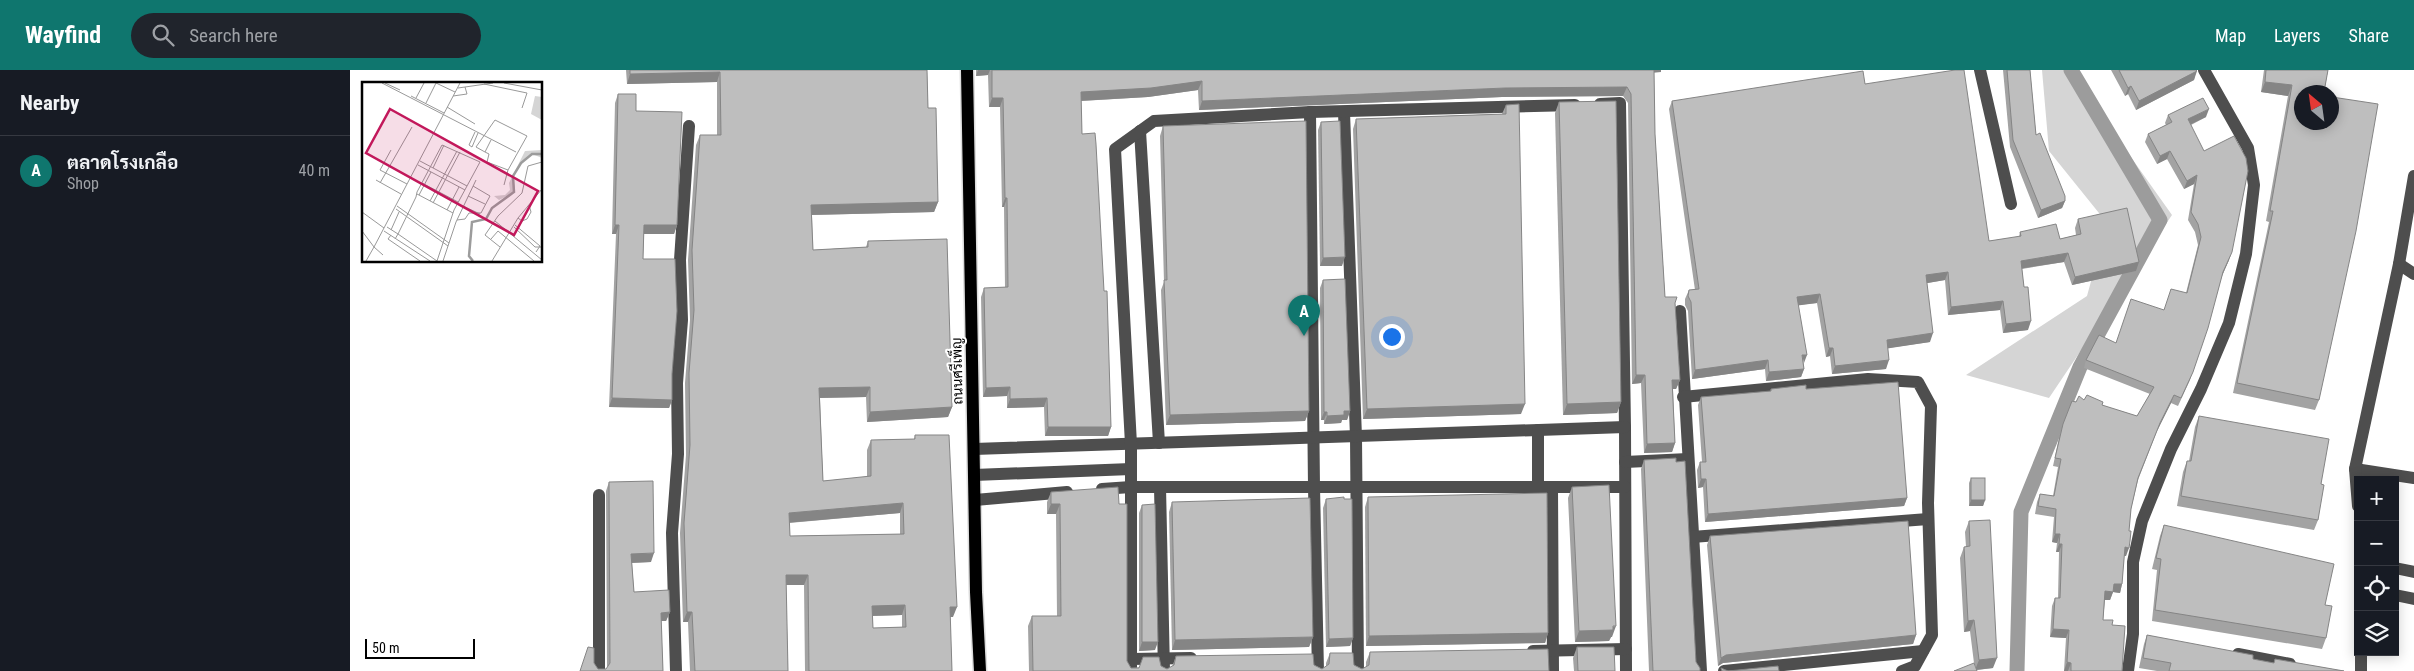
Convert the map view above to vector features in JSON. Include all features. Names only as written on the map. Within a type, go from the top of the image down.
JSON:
[{"type":"main road","name":"ถนนศรีเพ็ญ","points":[[967,70],[974,475],[980,671]]},
{"type":"street","points":[[1980,70],[2012,204]]},
{"type":"street","points":[[2128,671],[2138,635],[2133,562],[2142,521],[2170,449],[2201,389],[2229,323],[2247,244],[2254,185],[2248,148],[2221,96],[2204,70]]},
{"type":"street","points":[[1202,658],[1164,665],[1131,665],[1131,444],[1115,149],[1154,121],[1310,112],[1620,104],[1625,427],[1626,671]]},
{"type":"street","points":[[1310,112],[1314,438],[1313,656],[1318,671]]},
{"type":"street","points":[[1344,112],[1363,654],[1358,671]]},
{"type":"street","points":[[676,671],[672,533],[678,454],[677,383],[682,320],[680,260],[689,126]]},
{"type":"street","points":[[1140,131],[1159,443]]},
{"type":"street","points":[[2356,476],[2355,469],[2399,264],[2414,176]]},
{"type":"street","points":[[2399,264],[2414,274]]},
{"type":"street","points":[[1680,311],[1692,537],[1702,671]]},
{"type":"street","points":[[1684,397],[1868,380],[1918,382],[1931,406],[1928,519],[1932,635],[1915,666],[1902,671]]},
{"type":"street","points":[[974,449],[1625,427]]},
{"type":"street","points":[[1538,430],[1538,487]]},
{"type":"street","points":[[1625,462],[1688,459]]},
{"type":"street","points":[[974,475],[1130,469]]},
{"type":"street","points":[[2355,469],[2414,478]]},
{"type":"street","points":[[975,500],[1131,487],[1625,487]]},
{"type":"street","points":[[1552,487],[1553,671]]},
{"type":"street","points":[[1160,488],[1164,665]]},
{"type":"street","points":[[598,671],[599,495]]},
{"type":"street","points":[[1692,537],[1928,519]]},
{"type":"street","points":[[2399,569],[2414,572]]},
{"type":"street","points":[[2399,596],[2414,599]]},
{"type":"street","points":[[1524,651],[1626,649]]},
{"type":"street","points":[[1724,671],[1923,651]]},
{"type":"street","points":[[2230,652],[2298,665]]},
{"type":"street","points":[[1313,656],[1363,654]]},
{"type":"street","points":[[2361,656],[2361,671]]},
{"type":"shaded area","points":[[2042,70],[2069,70],[2172,215],[2049,398],[1966,375],[2087,296],[2107,223],[2049,151]]},
{"type":"building","points":[[630,70],[927,70],[928,108],[936,108],[938,202],[811,205],[813,250],[868,247],[868,241],[947,239],[952,407],[870,412],[870,387],[819,388],[823,481],[871,476],[871,440],[915,439],[915,435],[949,435],[957,607],[950,607],[952,671],[809,671],[808,575],[786,575],[788,671],[695,671],[692,612],[687,612],[684,523],[690,445],[689,373],[694,310],[692,250],[700,135],[721,135],[720,72],[630,74]],"holes":[[[903,503],[904,534],[790,536],[789,513]],[[905,605],[906,627],[873,628],[872,606]]]},
{"type":"building","points":[[992,70],[1654,70],[1655,134],[1665,297],[1677,297],[1675,303],[1680,380],[1672,380],[1675,443],[1647,444],[1645,375],[1636,375],[1631,94],[1627,87],[1505,88],[1202,101],[1202,81],[1151,88],[1081,92],[1082,134],[1095,133],[1096,144],[1104,291],[1107,291],[1111,427],[1048,427],[1047,398],[1010,399],[1010,387],[986,388],[984,288],[1008,287],[1003,98],[992,98]]},
{"type":"building","points":[[1964,70],[1989,241],[2021,236],[2020,232],[2056,224],[2060,239],[2081,234],[2078,219],[2127,208],[2139,262],[2075,277],[2068,253],[2021,261],[2024,287],[2028,287],[2031,321],[2006,324],[2003,301],[1951,307],[1948,272],[1926,275],[1933,333],[1887,340],[1889,360],[1835,366],[1833,348],[1829,348],[1820,294],[1797,297],[1807,355],[1802,355],[1804,369],[1769,372],[1768,360],[1695,370],[1691,302],[1688,296],[1689,290],[1699,289],[1672,101],[1863,71],[1865,84]]},
{"type":"building","points":[[2007,70],[2030,70],[2036,135],[2040,133],[2065,196],[2065,201],[2041,210],[2013,140]]},
{"type":"building","points":[[2119,70],[2197,71],[2139,101],[2131,86],[2128,88]]},
{"type":"building","points":[[2266,70],[2328,70],[2325,85],[2294,85],[2294,130],[2339,130],[2339,98],[2378,104],[2356,231],[2319,400],[2237,383],[2273,211],[2270,211],[2292,85],[2265,82]]},
{"type":"building","points":[[618,94],[636,94],[636,111],[682,112],[677,225],[644,225],[643,259],[675,259],[677,311],[672,400],[612,398],[619,225],[615,225]]},
{"type":"building","points":[[2203,98],[2209,109],[2188,119],[2204,151],[2234,136],[2246,158],[2248,171],[2232,252],[2223,272],[2208,328],[2193,372],[2181,398],[2174,395],[2160,423],[2138,478],[2131,509],[2129,548],[2125,547],[2122,584],[2114,584],[2113,592],[2105,591],[2103,620],[2113,620],[2112,625],[2125,626],[2122,671],[2071,671],[2071,663],[2067,662],[2069,630],[2053,629],[2055,598],[2060,598],[2062,544],[2059,544],[2060,534],[2055,534],[2056,509],[2038,506],[2040,494],[2054,496],[2061,459],[2055,458],[2063,424],[2072,401],[2076,402],[2079,396],[2084,400],[2087,395],[2103,402],[2102,405],[2137,416],[2154,387],[2086,360],[2099,335],[2116,343],[2131,299],[2164,310],[2171,289],[2187,293],[2201,237],[2198,224],[2191,212],[2197,175],[2187,181],[2170,151],[2160,156],[2148,134],[2172,122],[2168,115]]},
{"type":"building","points":[[1616,101],[1621,402],[1567,404],[1559,102]]},
{"type":"building","points":[[1519,104],[1525,404],[1367,409],[1356,119],[1506,114],[1506,105]]},
{"type":"building","points":[[1306,121],[1309,411],[1170,415],[1164,280],[1167,280],[1163,126]]},
{"type":"building","points":[[1340,121],[1345,257],[1323,258],[1321,122]]},
{"type":"building","points":[[1345,279],[1350,411],[1344,411],[1344,415],[1327,416],[1327,412],[1324,412],[1323,280]]},
{"type":"building","points":[[1898,382],[1907,498],[1708,514],[1706,479],[1701,479],[1700,462],[1706,462],[1701,397],[1771,391],[1771,389],[1806,385],[1806,389]]},
{"type":"building","points":[[2199,416],[2329,439],[2321,484],[2324,485],[2318,520],[2181,496],[2187,461],[2191,461]]},
{"type":"building","points":[[1676,458],[1676,462],[1685,461],[1696,662],[1700,671],[1653,671],[1644,460]]},
{"type":"building","points":[[1971,478],[1985,478],[1985,500],[1971,500]]},
{"type":"building","points":[[653,481],[654,553],[631,554],[634,592],[669,590],[670,612],[661,613],[663,671],[580,671],[588,647],[594,648],[594,663],[598,669],[606,669],[610,663],[609,482]]},
{"type":"building","points":[[1609,485],[1616,626],[1613,626],[1613,630],[1579,631],[1572,487]]},
{"type":"building","points":[[1118,487],[1119,504],[1127,504],[1127,661],[1131,668],[1139,668],[1143,657],[1159,657],[1161,666],[1167,669],[1174,665],[1176,656],[1313,654],[1314,665],[1322,669],[1329,664],[1330,653],[1353,653],[1354,665],[1362,669],[1369,665],[1370,652],[1548,649],[1549,671],[1033,671],[1032,616],[1061,616],[1060,504],[1051,504],[1051,492]]},
{"type":"building","points":[[1547,493],[1548,633],[1369,636],[1368,497]]},
{"type":"building","points":[[1344,497],[1344,499],[1352,499],[1353,638],[1329,639],[1326,499]]},
{"type":"building","points":[[1310,498],[1313,637],[1175,640],[1172,502]]},
{"type":"building","points":[[1155,504],[1158,642],[1142,642],[1142,505]]},
{"type":"building","points":[[1990,520],[1997,658],[1979,660],[1974,620],[1968,621],[1964,547],[1970,546],[1969,521]]},
{"type":"building","points":[[1908,521],[1916,635],[1726,655],[1721,658],[1710,536]]},
{"type":"building","points":[[2164,525],[2334,564],[2325,605],[2332,606],[2326,638],[2155,610],[2161,559],[2156,558]]},
{"type":"building","points":[[2147,635],[2253,655],[2253,659],[2274,663],[2275,659],[2344,671],[2169,671],[2171,663],[2143,658]]},
{"type":"building","points":[[1577,647],[1614,647],[1615,671],[1578,671]]},
{"type":"building","points":[[1974,663],[1977,671],[1954,671]]},
{"type":"building","points":[[1778,666],[1779,671],[1728,671]]},
{"type":"waterway","points":[[2017,671],[2021,512],[2080,367],[2160,220],[2071,70]]},
{"type":"place","name":"ตลาดโรงเกลือ","points":[[1304,336]]}]
